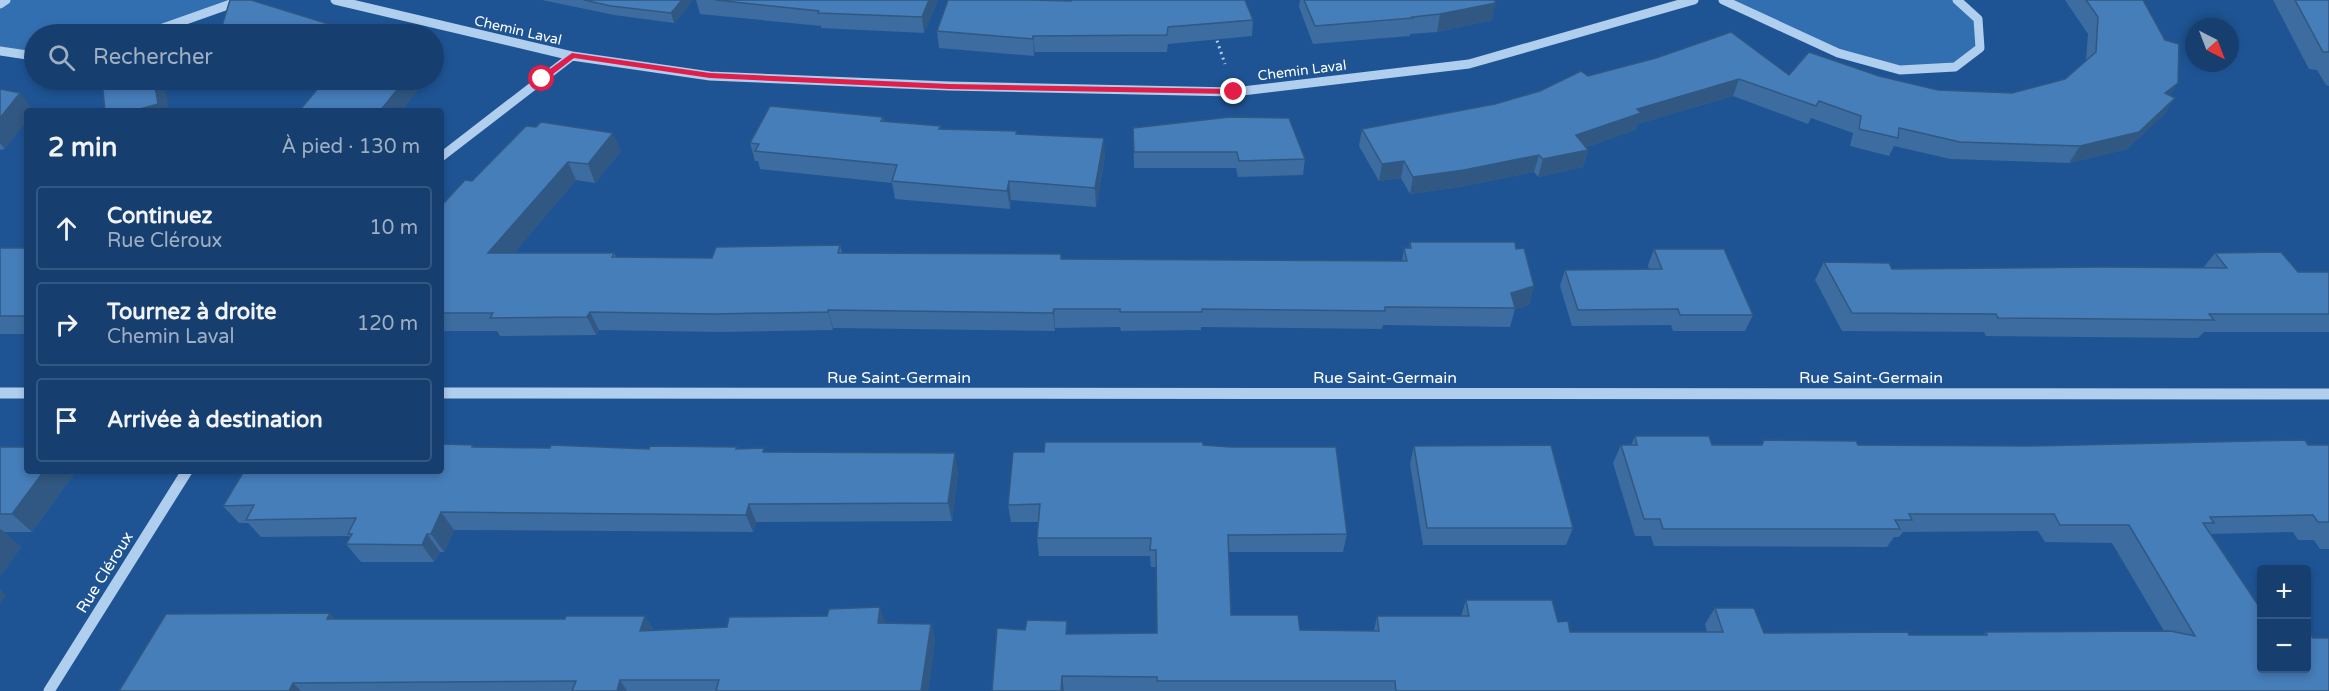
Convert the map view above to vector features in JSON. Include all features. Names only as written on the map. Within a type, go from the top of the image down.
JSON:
[{"type":"street","points":[[0,4],[6,0]]},
{"type":"street","points":[[174,24],[242,0]]},
{"type":"street","name":"Chemin Laval","points":[[335,0],[437,24]]},
{"type":"street","name":"Chemin Laval","points":[[444,26],[572,56],[710,76],[949,87],[1234,92],[1469,63],[1695,0]]},
{"type":"street","points":[[1723,0],[1838,53],[1900,70],[1955,67],[1980,48],[1978,20],[1957,0]]},
{"type":"street","points":[[0,51],[24,55]]},
{"type":"street","points":[[444,155],[572,56]]},
{"type":"street","points":[[0,393],[24,393]]},
{"type":"street","name":"Rue Saint-Germain","points":[[444,393],[2329,394]]},
{"type":"street","name":"Rue Cléroux","points":[[49,691],[185,474]]},
{"type":"path","points":[[1213,30],[1228,71]]},
{"type":"shaded area","points":[[6,0],[242,0],[174,24],[24,24],[24,55],[0,51],[0,4]]},
{"type":"shaded area","points":[[1723,0],[1957,0],[1978,19],[1980,48],[1955,67],[1900,70],[1838,53]]},
{"type":"building","points":[[230,0],[251,0],[329,24],[223,24]]},
{"type":"building","points":[[584,0],[682,0],[671,13],[611,6]]},
{"type":"building","points":[[715,0],[929,0],[922,17],[818,13],[819,11]]},
{"type":"building","points":[[948,0],[1245,0],[1253,20],[1168,27],[1167,35],[1033,36],[1033,39],[937,31]]},
{"type":"building","points":[[1304,0],[1494,0],[1496,3],[1413,18],[1315,26]]},
{"type":"building","points":[[2086,0],[2143,0],[2165,40],[2179,44],[2178,83],[2165,93],[2175,98],[2139,132],[2080,146],[1960,142],[1899,128],[1898,138],[1859,129],[1861,116],[1819,101],[1816,106],[1739,79],[1637,109],[1641,113],[1576,135],[1588,150],[1543,159],[1539,155],[1464,170],[1413,177],[1404,161],[1382,164],[1362,129],[1495,104],[1540,91],[1581,71],[1588,76],[1656,58],[1731,32],[1789,75],[1809,52],[1879,76],[1938,90],[2012,93],[2065,79],[2096,52],[2098,17]]},
{"type":"building","points":[[2295,0],[2329,0],[2329,52],[2323,52]]},
{"type":"building","points":[[0,89],[20,93],[0,118]]},
{"type":"building","points":[[103,90],[156,90],[158,104],[144,108],[105,108]]},
{"type":"building","points":[[317,90],[397,90],[382,108],[302,108]]},
{"type":"building","points":[[770,106],[883,117],[881,121],[941,126],[939,129],[1017,131],[1016,134],[1104,138],[1095,188],[1009,181],[1007,191],[892,181],[897,165],[755,151],[759,144],[750,143]]},
{"type":"building","points":[[1230,117],[1289,118],[1305,159],[1239,161],[1237,152],[1134,152],[1133,128]]},
{"type":"building","points":[[541,122],[613,133],[588,164],[568,162],[488,253],[614,253],[612,257],[712,258],[716,247],[840,245],[838,253],[1061,254],[1061,259],[1407,261],[1404,248],[1411,248],[1410,242],[1515,242],[1516,249],[1524,248],[1534,286],[1511,293],[1515,308],[1385,307],[1385,311],[1202,309],[1202,312],[1054,309],[1053,313],[828,310],[828,312],[713,314],[590,312],[587,317],[490,318],[493,313],[444,313],[444,203],[465,180],[472,181],[526,126],[536,127]]},
{"type":"building","points":[[0,248],[24,248],[24,316],[0,316]]},
{"type":"building","points":[[1654,249],[1724,249],[1753,315],[1680,315],[1678,309],[1578,310],[1565,270],[1662,269]]},
{"type":"building","points":[[2281,252],[2298,272],[2329,272],[2329,314],[2209,314],[2214,320],[1998,318],[1996,314],[1852,313],[1824,262],[1889,263],[1892,269],[2227,268],[2215,253]]},
{"type":"building","points":[[1635,436],[1709,436],[1712,445],[1762,445],[1764,440],[1856,441],[1858,445],[2028,446],[2305,440],[2308,445],[2329,445],[2329,522],[2318,522],[2313,515],[2210,517],[2214,523],[2203,523],[2257,604],[2257,673],[2311,673],[2311,635],[2313,638],[2329,638],[2329,691],[1396,691],[1395,681],[1157,681],[1157,677],[1062,676],[1061,691],[992,691],[997,628],[1025,630],[1027,620],[1067,621],[1066,634],[1157,633],[1156,550],[1150,550],[1151,538],[1037,538],[1040,504],[1008,505],[1013,452],[1044,452],[1045,442],[1203,442],[1203,445],[1230,447],[1336,447],[1347,534],[1228,535],[1231,615],[1298,615],[1300,630],[1379,631],[1377,616],[1469,616],[1466,600],[1552,600],[1558,622],[1568,621],[1570,632],[1723,632],[1715,608],[1754,608],[1764,633],[1908,632],[1909,635],[1987,635],[1986,632],[2170,631],[2195,636],[2129,525],[2060,525],[2054,514],[1909,514],[1912,520],[1895,520],[1900,529],[1663,529],[1660,519],[1644,519],[1621,445],[1637,445]]},
{"type":"building","points":[[444,444],[473,445],[472,447],[550,448],[551,445],[649,449],[650,446],[737,447],[736,449],[764,448],[763,452],[955,453],[948,503],[749,504],[746,515],[441,512],[431,534],[427,534],[422,545],[346,544],[352,534],[348,534],[356,518],[246,520],[254,505],[223,506],[242,474],[444,474]]},
{"type":"building","points":[[1551,445],[1573,528],[1427,528],[1414,446]]},
{"type":"building","points":[[0,447],[24,447],[24,474],[42,474],[12,514],[0,514]]},
{"type":"building","points":[[880,607],[878,623],[931,624],[921,691],[716,691],[719,680],[620,680],[617,691],[572,691],[576,681],[293,683],[289,691],[119,691],[166,614],[330,613],[327,619],[565,619],[566,616],[645,616],[640,631],[727,627],[729,617],[827,616],[829,609]]},
{"type":"route","points":[[542,79],[572,56],[710,76],[949,87],[1234,92]]}]
